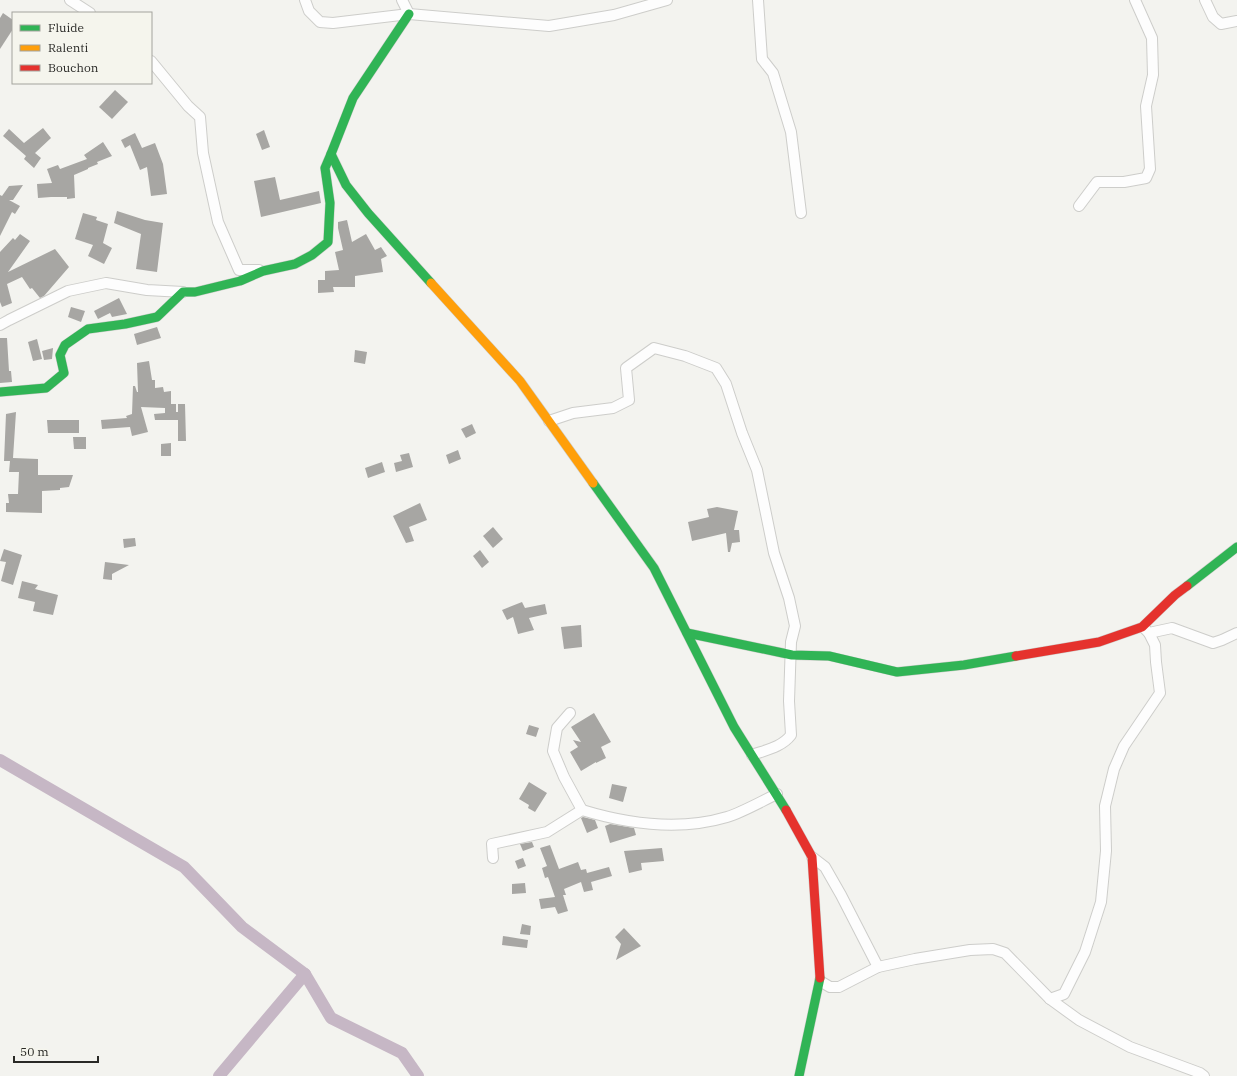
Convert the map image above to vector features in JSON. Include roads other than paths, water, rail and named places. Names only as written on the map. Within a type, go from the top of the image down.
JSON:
[{"type":"street","points":[[70,0],[88,12]]},
{"type":"street","points":[[305,0],[309,11],[320,22],[333,23],[409,14],[549,26],[614,15],[666,0]]},
{"type":"street","points":[[402,0],[409,14]]},
{"type":"street","points":[[758,0],[762,59],[773,73],[791,132],[801,213]]},
{"type":"street","points":[[1079,206],[1097,182],[1124,182],[1146,178],[1150,169],[1146,106],[1153,75],[1152,38],[1135,0]]},
{"type":"street","points":[[1205,0],[1213,17],[1221,24],[1237,21]]},
{"type":"street","points":[[0,326],[9,320],[68,291],[106,283],[147,290],[195,292],[240,281],[263,271],[295,264],[312,255],[328,242],[330,203],[325,168],[353,98],[409,14]]},
{"type":"street","points":[[152,62],[188,106],[200,117],[203,153],[218,222],[239,270],[263,271]]},
{"type":"street","points":[[331,154],[346,185],[368,213],[520,381],[654,568],[734,727],[777,794],[812,857],[825,867],[878,967]]},
{"type":"street","points":[[0,392],[46,388],[64,373],[60,356],[65,345],[88,330],[157,317],[183,292]]},
{"type":"street","points":[[549,421],[572,412],[614,408],[629,400],[626,368],[654,348],[685,356],[716,368],[726,384],[742,434],[757,470],[774,554],[789,598],[795,626],[791,642],[792,655],[789,701],[792,735],[780,745],[752,755]]},
{"type":"street","points":[[1145,630],[1175,595],[1237,547]]},
{"type":"street","points":[[687,634],[792,655],[829,656],[896,672],[964,665],[1099,642],[1145,630],[1172,628],[1213,643],[1237,633]]},
{"type":"street","points":[[1050,999],[1064,994],[1085,952],[1101,902],[1106,851],[1105,806],[1114,769],[1124,746],[1160,693],[1155,645],[1145,630]]},
{"type":"street","points":[[570,713],[557,728],[553,751],[564,777],[582,810],[609,818],[643,823],[686,825],[728,817],[777,794]]},
{"type":"street","points":[[492,858],[492,844],[547,832],[582,810]]},
{"type":"street","points":[[799,1076],[820,981],[812,857]]},
{"type":"street","points":[[820,981],[830,987],[839,987],[878,967],[915,959],[970,950],[993,948],[1005,953],[1050,999],[1079,1020],[1130,1047],[1200,1073],[1204,1076]]},
{"type":"waterway","points":[[0,760],[184,867],[242,927],[305,974],[331,1018],[402,1053],[418,1076]]},
{"type":"waterway","points":[[219,1076],[305,974]]}]
